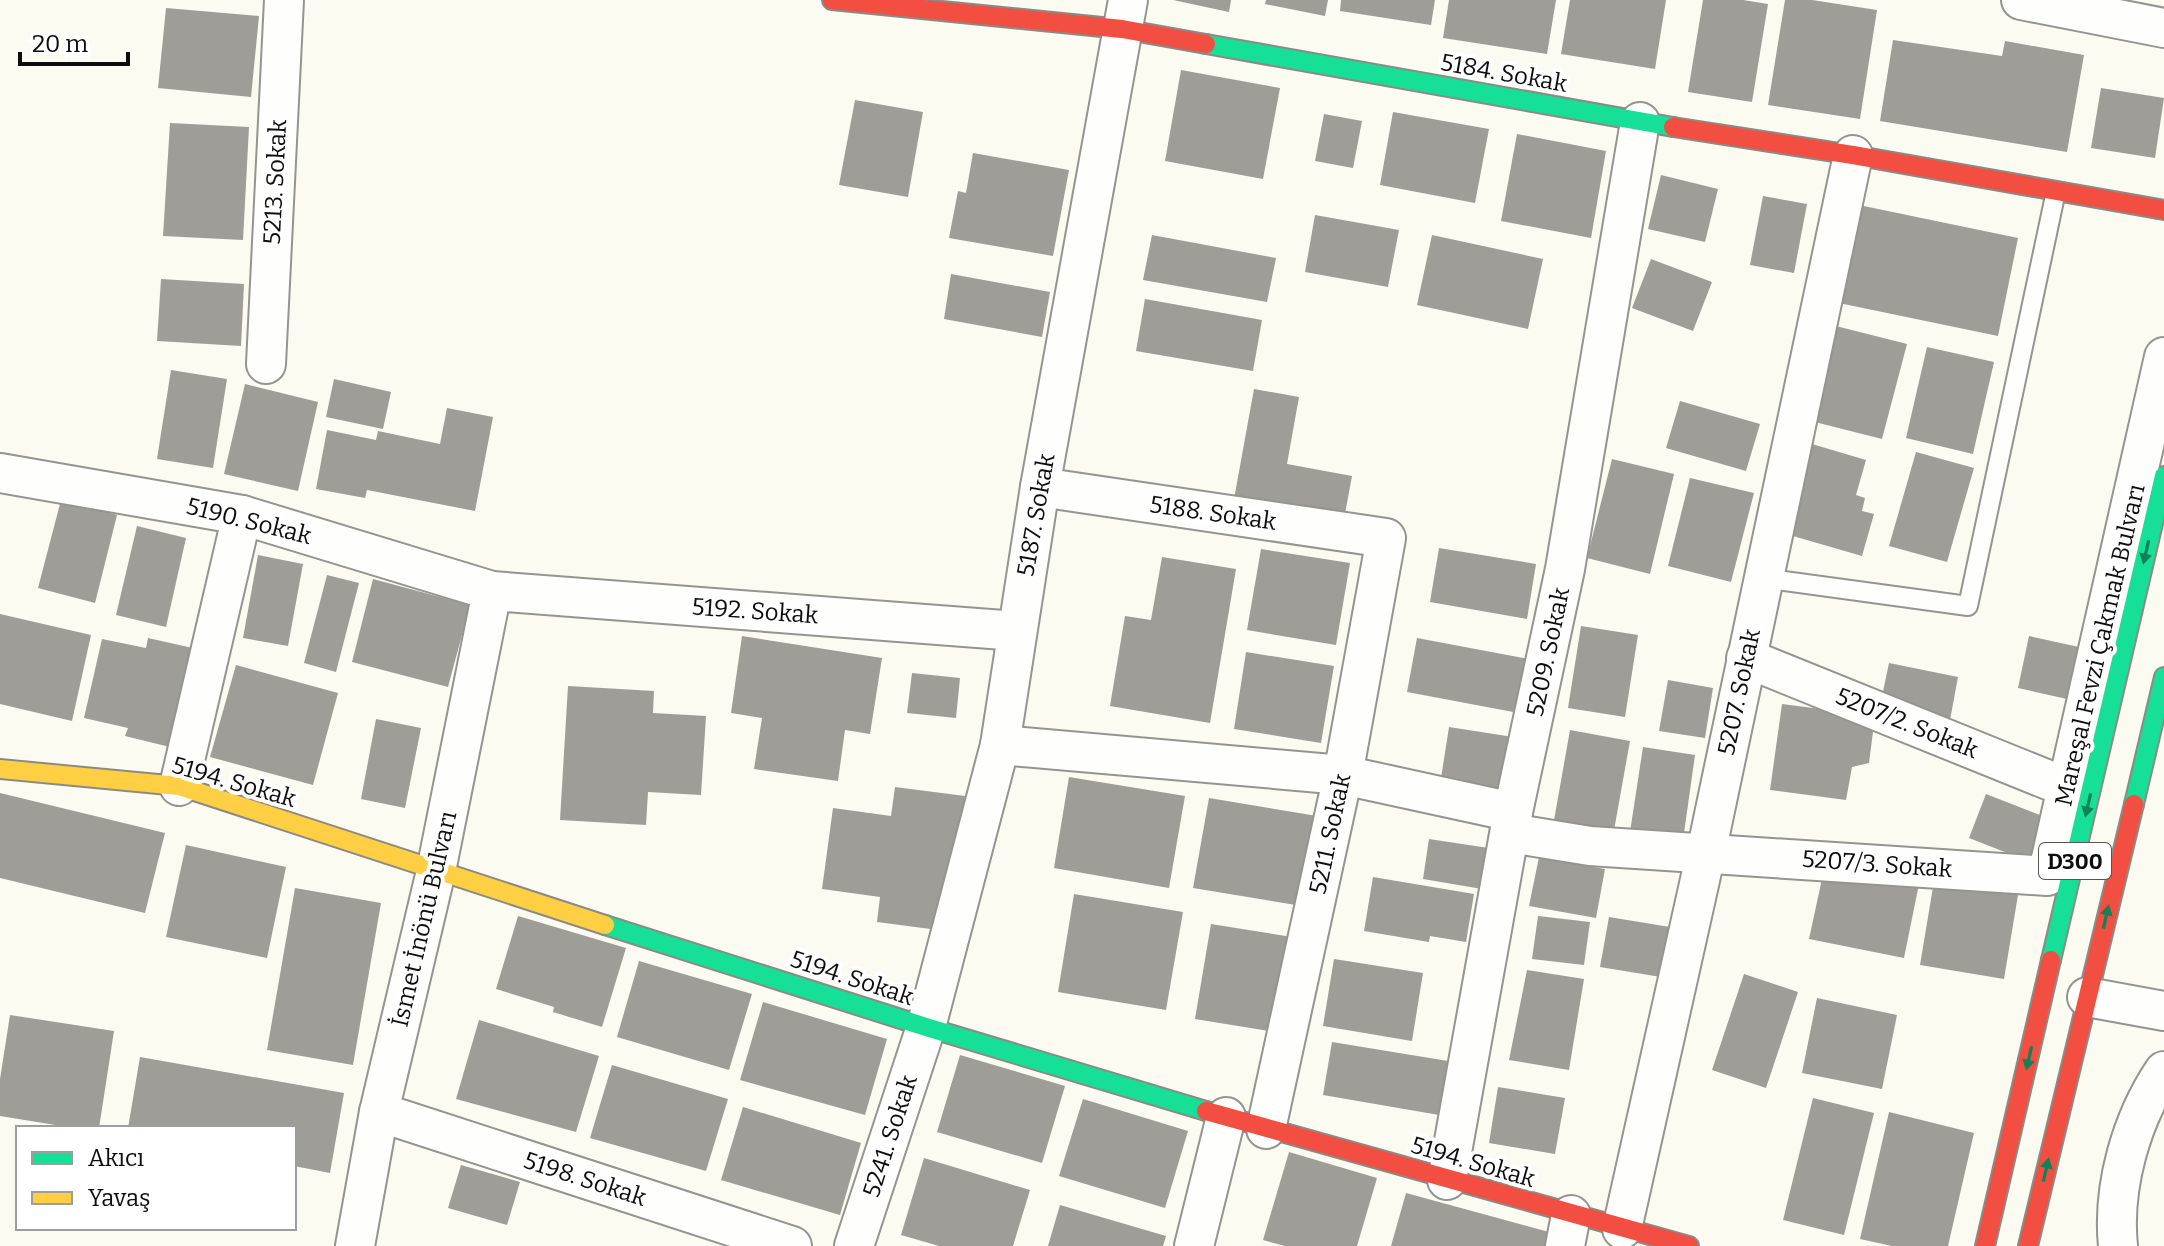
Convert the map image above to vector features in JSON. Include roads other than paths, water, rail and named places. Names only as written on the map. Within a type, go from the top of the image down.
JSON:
[{"type":"main road","name":"5184. Sokak","points":[[832,0],[1125,14],[1640,122],[1853,155],[2164,210]]},
{"type":"main road","name":"Mareşal Fevzi Çakmak Bulvarı","points":[[1985,1246],[2164,476]]},
{"type":"main road","name":"D300","points":[[2028,1246],[2164,677]]},
{"type":"main road","name":"5194. Sokak","points":[[0,769],[179,786],[926,1027],[1447,1180],[1568,1231],[1622,1229],[1689,1246]]},
{"type":"street","name":"5213. Sokak","points":[[266,364],[284,0]]},
{"type":"street","points":[[2021,0],[2164,28]]},
{"type":"street","name":"5187. Sokak","points":[[926,1027],[1000,745],[1040,487],[1125,14]]},
{"type":"street","name":"5209. Sokak","points":[[1447,1180],[1512,822],[1565,569],[1640,122]]},
{"type":"street","name":"5207. Sokak","points":[[1622,1229],[1706,853],[1853,155]]},
{"type":"street","points":[[2068,788],[2164,357]]},
{"type":"street","name":"5190. Sokak","points":[[0,473],[242,515],[492,591]]},
{"type":"street","name":"5188. Sokak","points":[[1040,487],[1386,538]]},
{"type":"street","points":[[179,786],[242,515]]},
{"type":"street","name":"5211. Sokak","points":[[1266,1129],[1343,775],[1386,538]]},
{"type":"street","name":"5192. Sokak","points":[[492,591],[1017,631]]},
{"type":"street","name":"İsmet İnönü Bulvarı","points":[[355,1246],[379,1112],[436,871],[492,591]]},
{"type":"street","name":"5207/2. Sokak","points":[[1746,658],[2068,788]]},
{"type":"street","points":[[1000,745],[1343,775],[1512,822]]},
{"type":"street","name":"5207/3. Sokak","points":[[1512,822],[1590,846],[2047,876],[2068,788]]},
{"type":"street","points":[[2087,997],[2164,1011]]},
{"type":"street","name":"5241. Sokak","points":[[854,1246],[926,1027]]},
{"type":"street","points":[[2118,1246],[2116,1225],[2126,1156],[2148,1095],[2164,1071]]},
{"type":"street","name":"5198. Sokak","points":[[379,1112],[792,1246]]},
{"type":"street","points":[[1194,1246],[1226,1117]]},
{"type":"lane","points":[[1763,578],[1968,606],[2056,191]]}]
